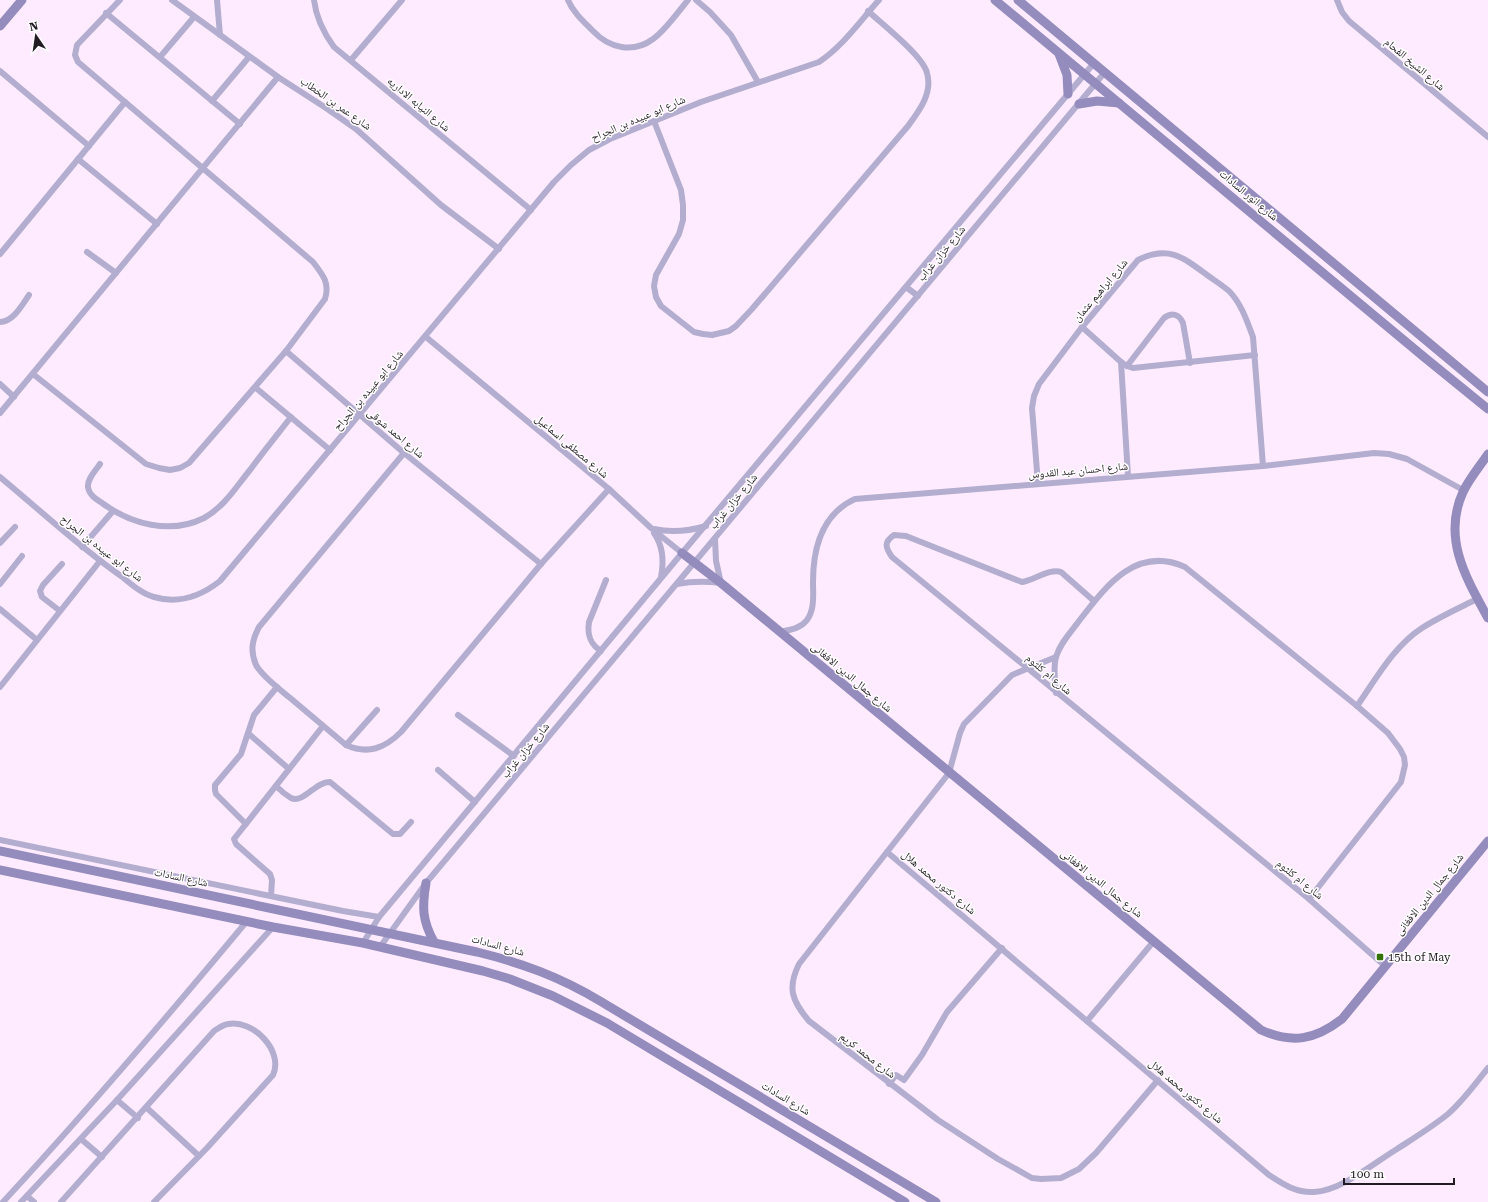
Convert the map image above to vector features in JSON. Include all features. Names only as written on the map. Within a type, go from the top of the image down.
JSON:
[{"type":"street","points":[[0,26],[22,0]]},
{"type":"street","points":[[33,374],[146,464],[170,470],[180,468],[189,463],[256,388],[325,299],[328,291],[322,274],[313,262],[78,62],[75,55],[77,45],[120,0]]},
{"type":"street","name":"شارع عمر بن الخطاب","points":[[172,0],[249,57],[326,108],[356,130],[441,205],[499,248]]},
{"type":"street","points":[[217,0],[220,36]]},
{"type":"street","name":"شارع النيابه الاداريه","points":[[314,0],[318,19],[328,38],[338,50],[531,210]]},
{"type":"street","points":[[351,60],[402,0]]},
{"type":"street","points":[[568,0],[575,13],[604,41],[614,46],[624,48],[635,48],[646,44],[655,38],[688,0]]},
{"type":"street","points":[[696,0],[710,12],[731,35],[758,82]]},
{"type":"street","name":"شارع ابو عبيده بن الجراح","points":[[0,477],[100,561],[143,592],[154,597],[180,599],[193,597],[207,591],[220,582],[499,248],[571,165],[589,150],[610,139],[758,82],[818,62],[842,42],[878,0]]},
{"type":"street","name":"شارع انور السادات","points":[[995,0],[1085,73],[1424,357],[1486,407]]},
{"type":"street","name":"شارع انور السادات","points":[[1018,0],[1488,392]]},
{"type":"street","name":"شارع الشيخ الفحام","points":[[1337,0],[1348,21],[1488,137]]},
{"type":"street","points":[[654,121],[681,190],[683,205],[683,220],[679,234],[656,275],[654,286],[656,297],[661,306],[694,332],[712,335],[720,334],[736,326],[752,309],[908,126],[923,105],[928,84],[927,73],[923,65],[901,41],[868,12]]},
{"type":"street","points":[[106,13],[240,124]]},
{"type":"street","points":[[160,57],[194,17]]},
{"type":"street","points":[[1057,51],[1067,75],[1068,94]]},
{"type":"street","points":[[212,101],[249,57]]},
{"type":"street","name":"شارع خزان غراب","points":[[363,943],[379,916],[1094,63]]},
{"type":"street","points":[[0,71],[89,146]]},
{"type":"street","name":"شارع خزان غراب","points":[[380,947],[426,883],[1097,84],[1105,72]]},
{"type":"street","points":[[0,413],[278,77]]},
{"type":"street","points":[[1079,104],[1097,101],[1120,103]]},
{"type":"street","points":[[0,254],[125,102]]},
{"type":"street","points":[[78,159],[156,224]]},
{"type":"street","points":[[87,252],[116,273]]},
{"type":"street","name":"شارع ابراهيم عثمان","points":[[1038,484],[1032,408],[1034,396],[1039,384],[1082,327],[1138,260],[1152,254],[1168,253],[1178,255],[1187,260],[1229,292],[1247,321],[1253,337],[1255,355],[1263,466]]},
{"type":"street","points":[[906,287],[918,296]]},
{"type":"street","points":[[0,322],[5,322],[10,318],[29,296]]},
{"type":"street","points":[[1127,366],[1164,318],[1172,314],[1181,318],[1184,323],[1190,363]]},
{"type":"street","points":[[1082,327],[1127,366],[1139,367],[1190,363],[1255,355]]},
{"type":"street","name":"شارع مصطفى اسماعيل","points":[[426,337],[609,489],[651,528],[682,553]]},
{"type":"street","name":"شارع احمد شوقى","points":[[286,351],[404,453],[541,564]]},
{"type":"street","points":[[1121,362],[1128,476]]},
{"type":"street","points":[[0,384],[14,396]]},
{"type":"street","points":[[256,388],[330,450]]},
{"type":"street","points":[[1486,407],[1488,415]]},
{"type":"street","points":[[100,464],[88,482],[88,489],[92,495],[113,511],[136,522],[170,526],[189,524],[205,517],[227,499],[291,417]]},
{"type":"street","name":"شارع احسان عبد القدوس","points":[[779,632],[796,629],[808,619],[814,596],[814,563],[819,536],[834,514],[847,503],[864,498],[1263,466],[1374,452],[1389,454],[1406,459],[1464,490]]},
{"type":"street","points":[[404,453],[259,627],[252,645],[256,666],[277,687],[323,726],[346,745],[354,749],[372,750],[381,748],[393,740],[401,732],[541,564],[609,489]]},
{"type":"street","points":[[1488,454],[1464,490],[1457,506],[1454,523],[1455,542],[1460,559],[1477,599],[1488,618]]},
{"type":"street","points":[[82,546],[113,511]]},
{"type":"street","points":[[0,543],[15,526]]},
{"type":"street","points":[[651,528],[665,531],[683,531],[706,526]]},
{"type":"street","points":[[651,528],[658,537],[661,547],[663,568],[660,580]]},
{"type":"street","name":"شارع ام كلثوم","points":[[1094,601],[1057,570],[1022,582],[906,536],[894,535],[888,539],[886,543],[887,550],[892,557],[1308,900],[1385,966]]},
{"type":"street","points":[[677,584],[692,581],[722,583],[716,561],[715,539]]},
{"type":"street","name":"شارع جمال الدين الافغانى","points":[[682,553],[722,583],[779,632],[1261,1030],[1274,1036],[1303,1038],[1317,1035],[1342,1019],[1488,841]]},
{"type":"street","points":[[0,584],[22,556]]},
{"type":"street","points":[[0,687],[100,561]]},
{"type":"street","points":[[1056,693],[1054,676],[1056,657],[1062,644],[1094,601],[1119,575],[1139,564],[1151,561],[1163,561],[1176,563],[1185,567],[1356,706],[1388,733],[1398,745],[1404,757],[1404,774],[1401,782],[1308,900]]},
{"type":"street","points":[[60,611],[42,597],[40,590],[62,564]]},
{"type":"street","points":[[601,651],[590,639],[588,628],[606,580]]},
{"type":"street","points":[[1356,706],[1387,663],[1409,639],[1422,628],[1477,599]]},
{"type":"street","points":[[0,609],[37,640]]},
{"type":"street","points":[[949,772],[964,724],[1012,675],[1056,657]]},
{"type":"street","points":[[246,824],[216,794],[215,785],[241,754],[249,734],[254,715],[277,687]]},
{"type":"street","points":[[346,745],[377,710]]},
{"type":"street","points":[[458,715],[514,756]]},
{"type":"street","points":[[271,896],[272,880],[270,874],[235,842],[236,836],[323,726]]},
{"type":"street","points":[[249,734],[289,769]]},
{"type":"street","points":[[438,770],[475,802]]},
{"type":"street","name":"شارع محمد كريم","points":[[949,772],[800,964],[795,973],[792,990],[798,1008],[809,1021],[889,1084],[938,1120],[998,1159],[1032,1178],[1051,1179],[1070,1174],[1087,1162],[1158,1080]]},
{"type":"street","points":[[276,786],[292,798],[297,799],[301,798],[320,783],[325,781],[330,782],[393,834],[400,834],[411,822]]},
{"type":"street","points":[[0,840],[343,911],[379,916]]},
{"type":"street","name":"شارع السادات","points":[[0,851],[390,932],[477,952],[522,964],[544,972],[579,988],[936,1202]]},
{"type":"street","name":"شارع دكتور محمد هلال","points":[[887,852],[1269,1175],[1285,1186],[1300,1191],[1315,1192],[1347,1181],[1438,1122],[1457,1106],[1488,1068]]},
{"type":"street","points":[[0,870],[273,927],[363,943],[483,971],[510,979],[553,996],[585,1011],[906,1202]]},
{"type":"street","points":[[426,883],[424,917],[427,929],[434,942]]},
{"type":"street","points":[[3,1202],[91,1104],[247,921]]},
{"type":"street","points":[[22,1202],[117,1100],[273,927]]},
{"type":"street","points":[[1087,1021],[1154,941]]},
{"type":"street","points":[[889,1084],[896,1076],[904,1080],[922,1055],[946,1012],[1002,948]]},
{"type":"street","points":[[61,1202],[214,1032],[222,1026],[238,1024],[255,1032],[263,1038],[274,1054],[276,1069],[273,1076],[154,1202]]},
{"type":"street","points":[[117,1100],[138,1118]]},
{"type":"street","points":[[147,1108],[199,1156]]},
{"type":"street","points":[[81,1139],[102,1157]]},
{"type":"street","points":[[27,1196],[34,1202]]},
{"type":"place","name":"15th of May","points":[[1380,957]]}]
